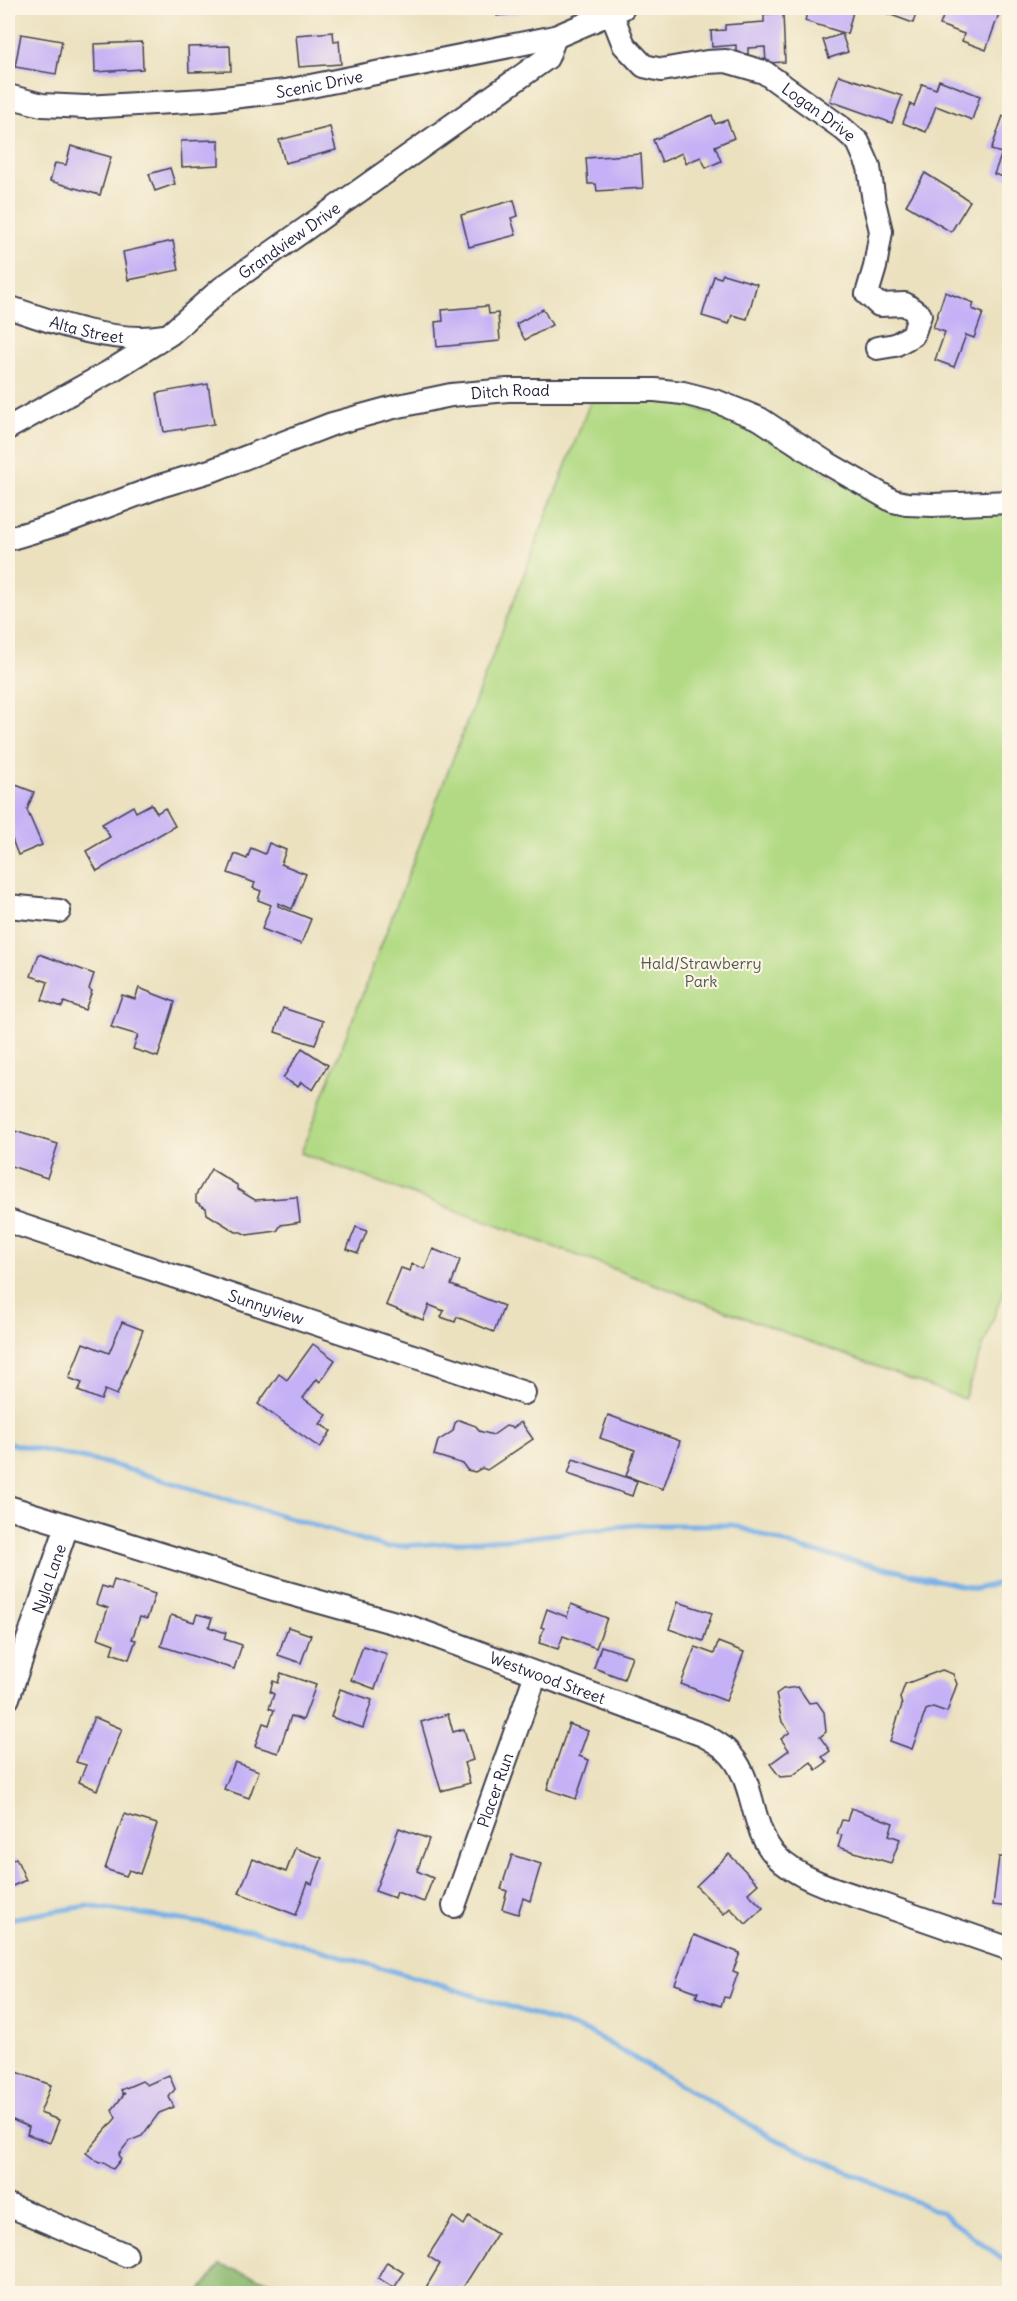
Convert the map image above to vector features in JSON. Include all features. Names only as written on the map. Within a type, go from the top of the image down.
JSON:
[{"type":"street","name":"Scenic Drive","points":[[8,96],[42,105],[86,107],[205,100],[286,91],[555,37],[617,10]]},
{"type":"street","name":"Logan Drive","points":[[617,10],[624,45],[644,66],[662,70],[726,61],[764,72],[858,142],[869,167],[880,231],[875,267],[867,294],[879,305],[905,304],[920,315],[913,335],[895,345],[877,348]]},
{"type":"street","name":"Grandview Drive","points":[[8,428],[24,421],[170,334],[222,288],[547,58],[555,37]]},
{"type":"street","name":"Alta Street","points":[[8,307],[118,337],[148,338],[170,334]]},
{"type":"street","name":"Ditch Road","points":[[8,539],[62,523],[160,486],[213,471],[332,424],[394,407],[451,395],[508,390],[633,389],[683,393],[718,402],[760,419],[827,463],[893,501],[933,505],[1010,502]]},
{"type":"street","points":[[8,906],[59,911]]},
{"type":"street","name":"Sunnyview","points":[[8,1221],[524,1393]]},
{"type":"street","name":"Westwood Street","points":[[8,1507],[277,1590],[410,1627],[703,1735],[726,1749],[742,1770],[750,1791],[756,1819],[766,1840],[775,1856],[793,1870],[842,1890],[1010,1949]]},
{"type":"street","name":"Nyla Lane","points":[[8,1698],[67,1526]]},
{"type":"street","name":"Placer Run","points":[[453,1906],[536,1674]]},
{"type":"street","points":[[8,2205],[126,2255]]},
{"type":"green space","name":"Hald/Strawberry Park","points":[[591,400],[670,401],[755,426],[837,480],[1009,512],[1009,1275],[964,1399],[301,1153]]},
{"type":"green space","points":[[220,2265],[304,2293],[199,2293]]},
{"type":"building","points":[[496,8],[518,8],[519,13],[497,16]]},
{"type":"building","points":[[808,8],[854,8],[847,34],[805,21]]},
{"type":"building","points":[[872,8],[918,8],[913,23]]},
{"type":"building","points":[[946,8],[1001,8],[986,50],[962,41],[964,34],[940,25]]},
{"type":"building","points":[[783,13],[785,62],[766,63],[765,47],[748,48],[748,54],[736,55],[736,45],[712,47],[711,31],[725,30],[725,25],[764,22],[764,14]]},
{"type":"building","points":[[333,32],[334,42],[339,41],[341,64],[299,67],[296,35]]},
{"type":"building","points":[[21,34],[62,41],[56,74],[15,67]]},
{"type":"building","points":[[842,34],[848,52],[829,58],[823,40]]},
{"type":"building","points":[[142,42],[143,69],[95,72],[94,44]]},
{"type":"building","points":[[230,46],[231,71],[189,72],[188,47]]},
{"type":"building","points":[[839,75],[902,96],[892,123],[830,101]]},
{"type":"building","points":[[939,80],[980,96],[972,120],[936,106],[926,132],[903,123],[910,104],[914,106],[922,84],[936,89]]},
{"type":"building","points":[[712,115],[715,124],[727,120],[734,138],[715,146],[721,161],[706,168],[701,157],[686,163],[682,153],[662,162],[653,140]]},
{"type":"building","points":[[1003,116],[1010,119],[1010,179],[994,174],[1002,153],[991,150]]},
{"type":"building","points":[[330,127],[336,150],[285,163],[279,140]]},
{"type":"building","points":[[219,140],[219,165],[182,167],[181,141]]},
{"type":"building","points":[[71,146],[111,157],[100,195],[50,181],[55,163],[66,165]]},
{"type":"building","points":[[641,154],[643,188],[597,191],[596,184],[588,184],[586,158]]},
{"type":"building","points":[[170,168],[175,184],[155,191],[149,174]]},
{"type":"building","points":[[925,173],[970,201],[951,232],[906,205]]},
{"type":"building","points":[[514,200],[518,216],[511,218],[516,235],[469,247],[461,215]]},
{"type":"building","points":[[173,241],[179,270],[128,280],[123,252]]},
{"type":"building","points":[[723,274],[757,284],[747,319],[732,315],[729,324],[702,316],[714,276],[721,278]]},
{"type":"building","points":[[945,292],[974,303],[972,309],[983,313],[974,338],[966,335],[954,367],[935,360],[945,332],[933,328]]},
{"type":"building","points":[[488,306],[489,314],[498,313],[500,341],[437,347],[435,322],[443,321],[442,310]]},
{"type":"building","points":[[543,309],[552,325],[525,340],[516,324]]},
{"type":"building","points":[[208,384],[214,424],[164,432],[157,393]]},
{"type":"building","points":[[8,782],[34,792],[27,810],[42,845],[18,855],[8,829]]},
{"type":"building","points":[[151,804],[157,813],[165,808],[175,826],[97,871],[86,851],[110,837],[102,824],[133,806],[136,812]]},
{"type":"building","points":[[269,843],[286,850],[281,864],[306,874],[292,909],[278,903],[278,906],[311,919],[301,944],[262,929],[271,905],[258,900],[261,891],[253,888],[255,883],[228,873],[235,854],[247,859],[251,848],[265,854]]},
{"type":"building","points":[[39,954],[94,974],[89,989],[92,991],[85,1010],[64,1002],[62,1007],[42,1000],[48,982],[31,976]]},
{"type":"building","points":[[139,988],[175,1002],[158,1057],[133,1049],[138,1035],[111,1027],[122,995],[135,999]]},
{"type":"building","points":[[283,1008],[323,1021],[315,1045],[275,1032]]},
{"type":"building","points":[[302,1048],[328,1065],[313,1090],[301,1082],[298,1087],[283,1078]]},
{"type":"building","points":[[11,1130],[58,1144],[47,1178],[8,1165],[8,1141]]},
{"type":"building","points":[[211,1169],[237,1185],[237,1189],[255,1200],[297,1197],[300,1222],[281,1225],[277,1231],[247,1235],[236,1232],[207,1214],[206,1208],[196,1202],[196,1195]]},
{"type":"building","points":[[356,1227],[367,1231],[358,1253],[347,1249]]},
{"type":"building","points":[[433,1249],[460,1260],[451,1285],[504,1306],[494,1332],[457,1317],[455,1322],[441,1317],[444,1311],[429,1305],[423,1320],[386,1305],[401,1268],[410,1271],[412,1264],[425,1269]]},
{"type":"building","points":[[122,1322],[143,1330],[117,1395],[105,1390],[101,1400],[78,1391],[82,1383],[69,1378],[83,1343],[109,1353]]},
{"type":"building","points":[[313,1344],[335,1360],[320,1382],[317,1379],[303,1398],[327,1415],[320,1424],[331,1431],[320,1448],[258,1404],[279,1374],[287,1380]]},
{"type":"building","points":[[608,1415],[680,1441],[663,1489],[626,1476],[635,1450],[600,1438]]},
{"type":"building","points":[[459,1420],[476,1426],[479,1431],[493,1435],[506,1426],[513,1428],[521,1422],[533,1439],[487,1470],[482,1468],[475,1472],[467,1470],[463,1464],[434,1455],[438,1441],[453,1431],[455,1423]]},
{"type":"building","points":[[573,1459],[637,1481],[632,1496],[568,1474]]},
{"type":"building","points":[[114,1580],[155,1594],[147,1619],[140,1617],[132,1639],[136,1640],[129,1659],[111,1653],[114,1644],[98,1638],[108,1608],[96,1604],[102,1586],[111,1589]]},
{"type":"building","points":[[678,1602],[712,1613],[703,1641],[669,1629]]},
{"type":"building","points":[[571,1604],[607,1618],[596,1648],[563,1636],[558,1649],[539,1643],[547,1609],[567,1617]]},
{"type":"building","points":[[197,1614],[212,1618],[209,1627],[226,1633],[224,1639],[242,1645],[234,1669],[161,1646],[171,1615],[194,1622]]},
{"type":"building","points":[[288,1627],[311,1635],[301,1663],[278,1655]]},
{"type":"building","points":[[718,1642],[744,1652],[726,1701],[681,1684],[695,1647],[714,1654]]},
{"type":"building","points":[[363,1646],[387,1654],[375,1689],[351,1680]]},
{"type":"building","points":[[601,1646],[632,1656],[624,1679],[594,1668]]},
{"type":"building","points":[[942,1670],[953,1674],[957,1684],[947,1712],[933,1707],[926,1710],[912,1749],[890,1741],[902,1705],[900,1698],[905,1684]]},
{"type":"building","points":[[281,1673],[316,1685],[303,1720],[291,1716],[278,1753],[255,1746],[263,1723],[269,1725],[274,1710],[269,1708],[274,1694],[270,1692],[273,1681],[278,1683]]},
{"type":"building","points":[[798,1687],[809,1703],[817,1702],[824,1712],[826,1732],[820,1737],[830,1751],[822,1757],[827,1762],[816,1770],[811,1762],[792,1776],[780,1777],[770,1764],[789,1750],[781,1739],[790,1732],[782,1722],[776,1694],[783,1689]]},
{"type":"building","points":[[340,1689],[372,1700],[363,1728],[331,1717]]},
{"type":"building","points":[[448,1714],[453,1732],[464,1729],[473,1760],[464,1763],[470,1783],[441,1791],[421,1722]]},
{"type":"building","points":[[94,1717],[122,1729],[97,1790],[79,1782],[86,1765],[76,1762]]},
{"type":"building","points":[[569,1724],[588,1731],[579,1756],[589,1760],[576,1799],[547,1789]]},
{"type":"building","points":[[235,1762],[259,1771],[249,1798],[224,1789]]},
{"type":"building","points":[[851,1808],[893,1823],[889,1835],[900,1839],[891,1863],[838,1847],[842,1835],[837,1834],[842,1820],[847,1821]]},
{"type":"building","points":[[124,1814],[157,1824],[140,1874],[129,1870],[126,1876],[105,1869]]},
{"type":"building","points":[[399,1828],[429,1839],[417,1871],[433,1878],[424,1902],[397,1892],[395,1898],[375,1891]]},
{"type":"building","points":[[295,1848],[322,1858],[312,1884],[308,1882],[296,1915],[239,1893],[253,1859],[286,1872]]},
{"type":"building","points":[[729,1854],[758,1884],[748,1893],[763,1908],[746,1924],[730,1908],[724,1914],[696,1886]]},
{"type":"building","points":[[512,1855],[541,1864],[530,1901],[523,1898],[518,1914],[502,1909],[507,1891],[501,1889]]},
{"type":"building","points":[[999,1857],[1010,1858],[1010,1907],[993,1905]]},
{"type":"building","points":[[16,1858],[26,1880],[8,1888],[8,1862]]},
{"type":"building","points":[[694,1935],[740,1953],[733,1971],[738,1973],[729,1998],[724,1997],[721,2006],[696,1997],[698,1992],[675,1984]]},
{"type":"building","points":[[9,2069],[51,2085],[40,2113],[59,2120],[50,2143],[27,2134],[29,2127],[8,2118],[8,2105],[15,2086],[8,2083]]},
{"type":"building","points":[[169,2075],[175,2089],[169,2097],[174,2107],[159,2113],[142,2136],[129,2141],[119,2154],[121,2159],[113,2169],[104,2162],[99,2163],[86,2153],[116,2118],[112,2110],[125,2093],[123,2094],[121,2090],[142,2081],[147,2085]]},
{"type":"building","points":[[469,2216],[497,2234],[459,2294],[422,2294],[440,2264],[428,2256],[453,2217],[464,2225]]},
{"type":"building","points":[[387,2262],[404,2273],[394,2288],[378,2278]]},
{"type":"waterway","points":[[8,1443],[110,1464],[386,1547],[522,1538],[634,1525],[733,1525],[802,1549],[976,1589],[1010,1580]]},
{"type":"waterway","points":[[8,1919],[87,1906],[255,1931],[447,1987],[589,2032],[771,2137],[941,2213],[1010,2264]]}]
